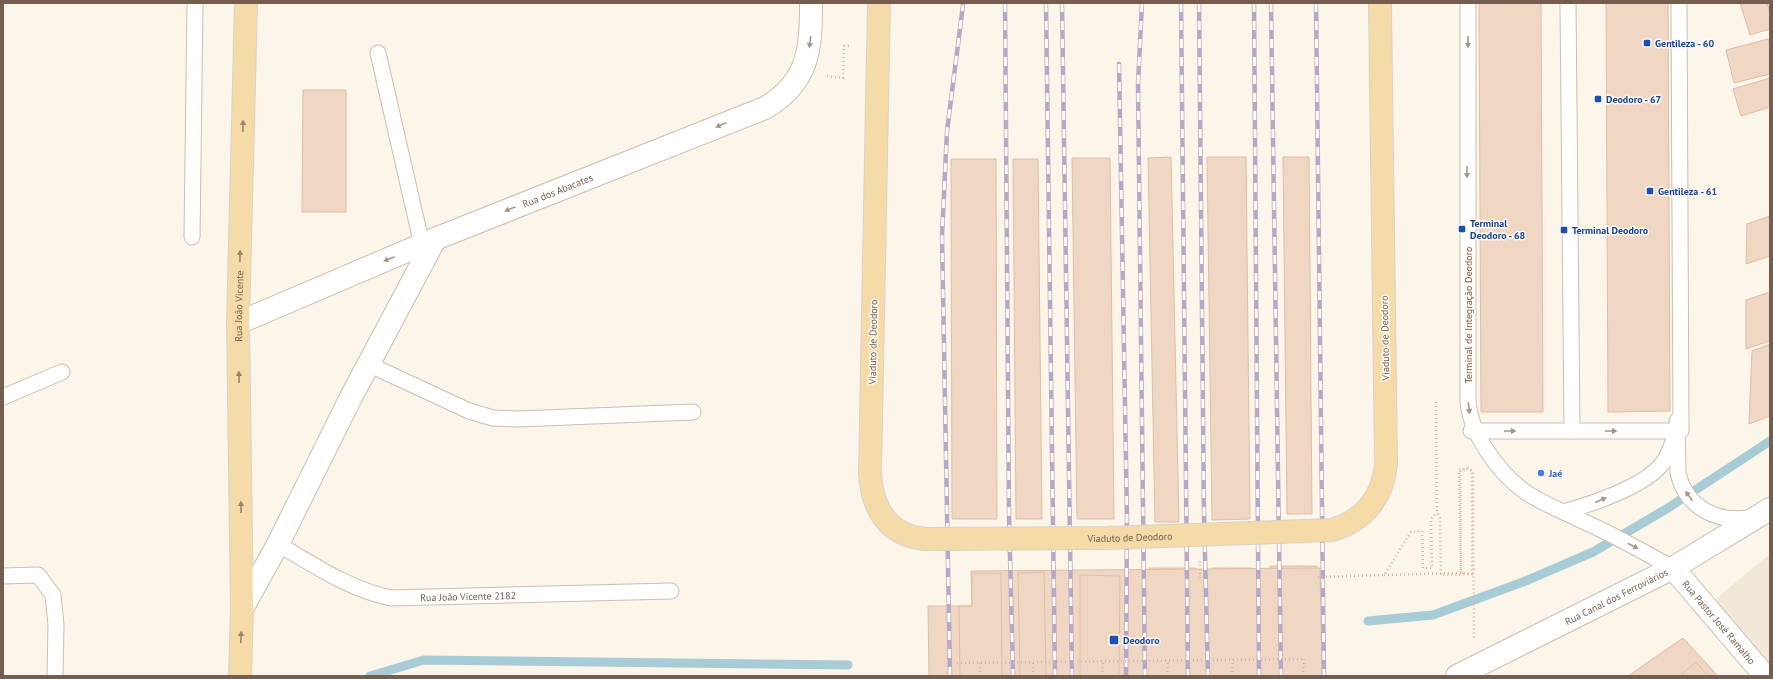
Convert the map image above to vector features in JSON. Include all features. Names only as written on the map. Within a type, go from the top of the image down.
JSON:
[{"type":"main road","name":"Rua João Vicente","points":[[240,676],[242,609],[238,323],[246,3]]},
{"type":"main road","name":"Viaduto de Deodoro","points":[[877,8],[878,46],[870,474],[874,498],[879,511],[889,524],[899,532],[926,539],[1107,538],[1332,530],[1352,522],[1370,507],[1382,486],[1386,464],[1380,3]]},
{"type":"street","name":"Rua dos Abacates","points":[[238,323],[429,242],[764,108],[785,94],[794,85],[801,73],[809,49],[811,3]]},
{"type":"street","name":"Rua João Vicente","points":[[242,609],[278,544],[429,242]]},
{"type":"street","name":"Rua Canal dos Ferroviários","points":[[1457,676],[1672,568],[1769,510]]},
{"type":"street","name":"Rua Pastor José Ramalho","points":[[1672,568],[1765,676]]},
{"type":"lane","points":[[192,237],[195,3]]},
{"type":"lane","name":"Terminal de Integração Deodoro","points":[[1468,3],[1469,410],[1477,433],[1497,464],[1524,491],[1672,568]]},
{"type":"lane","points":[[1568,3],[1572,431]]},
{"type":"lane","points":[[1471,431],[1681,430],[1678,3]]},
{"type":"lane","points":[[1678,3],[1678,473],[1680,481],[1691,499],[1708,513],[1725,518],[1740,520],[1754,517],[1769,510]]},
{"type":"lane","points":[[378,53],[429,242]]},
{"type":"lane","points":[[368,364],[469,411],[493,418],[518,419],[693,412]]},
{"type":"lane","points":[[3,397],[62,372]]},
{"type":"lane","points":[[1564,512],[1596,502],[1650,476],[1663,464],[1670,450],[1675,435],[1677,419]]},
{"type":"lane","name":"Rua João Vicente 2182","points":[[278,544],[348,584],[369,593],[391,598],[671,591]]},
{"type":"lane","points":[[3,576],[38,575],[53,595],[56,625],[55,676]]},
{"type":"path","points":[[801,73],[843,78],[844,46],[878,46]]},
{"type":"path","points":[[1436,402],[1437,512],[1440,518],[1441,575],[1474,574]]},
{"type":"path","points":[[1318,577],[1453,574],[1461,573],[1461,558],[1461,550],[1460,542],[1459,472],[1460,470],[1464,468],[1469,468],[1472,471],[1472,574],[1461,574],[1461,566],[1460,558],[1460,542],[1460,534],[1460,471],[1463,468],[1468,469],[1471,470],[1473,472],[1474,647],[1481,664]]},
{"type":"path","points":[[1384,575],[1412,532],[1422,531],[1423,568],[1432,568],[1431,519],[1437,512]]},
{"type":"path","points":[[957,663],[1304,659],[1303,676]]},
{"type":"path","points":[[1167,676],[1168,660]]},
{"type":"path","points":[[1232,676],[1233,660]]},
{"type":"path","points":[[1102,676],[1103,661]]},
{"type":"path","points":[[1033,662],[1033,676]]},
{"type":"path","points":[[980,663],[980,676]]},
{"type":"shaded area","points":[[1770,554],[1770,672],[1712,602]]},
{"type":"building","points":[[1479,3],[1541,3],[1543,412],[1481,412]]},
{"type":"building","points":[[1606,3],[1668,3],[1670,411],[1608,412]]},
{"type":"building","points":[[1740,3],[1767,3],[1770,12],[1770,29],[1750,35]]},
{"type":"building","points":[[1768,39],[1770,46],[1770,74],[1734,83],[1726,50]]},
{"type":"building","points":[[1770,78],[1770,107],[1741,116],[1733,89]]},
{"type":"building","points":[[303,90],[346,90],[346,212],[302,212]]},
{"type":"building","points":[[1171,157],[1179,522],[1155,522],[1148,158]]},
{"type":"building","points":[[1207,157],[1246,157],[1250,519],[1212,520]]},
{"type":"building","points":[[1283,157],[1309,157],[1312,514],[1287,514]]},
{"type":"building","points":[[1072,158],[1110,158],[1114,519],[1077,519]]},
{"type":"building","points":[[951,159],[996,159],[997,519],[952,519]]},
{"type":"building","points":[[1013,159],[1038,159],[1042,519],[1016,519]]},
{"type":"building","points":[[1770,216],[1770,256],[1746,264],[1747,224]]},
{"type":"building","points":[[1770,292],[1770,341],[1746,349],[1746,300]]},
{"type":"building","points":[[1770,344],[1770,416],[1749,424],[1752,351]]},
{"type":"building","points":[[1270,566],[1317,566],[1318,676],[1271,676]]},
{"type":"building","points":[[1149,568],[1196,568],[1197,676],[1150,676]]},
{"type":"building","points":[[1213,568],[1251,568],[1251,676],[1213,676]]},
{"type":"building","points":[[1320,568],[1322,676],[929,676],[928,606],[972,606],[971,571]]},
{"type":"building","points":[[1044,572],[1046,676],[1020,676],[1018,573]]},
{"type":"building","points":[[972,573],[1001,573],[1002,676],[960,676],[959,606],[972,606]]},
{"type":"building","points":[[1080,575],[1120,576],[1119,676],[1080,676]]},
{"type":"building","points":[[1683,638],[1718,676],[1628,676]]},
{"type":"building","points":[[1696,662],[1708,676],[1680,676]]},
{"type":"waterway","points":[[1368,621],[1433,615],[1523,582],[1593,552],[1668,508],[1770,441]]},
{"type":"waterway","points":[[370,676],[424,660],[848,665]]},
{"type":"railway","points":[[1005,3],[1009,515],[1013,676]]},
{"type":"railway","points":[[1046,3],[1055,676]]},
{"type":"railway","points":[[1062,3],[1072,676]]},
{"type":"railway","points":[[1142,3],[1138,84],[1145,676]]},
{"type":"railway","points":[[1181,3],[1188,676]]},
{"type":"railway","points":[[1199,3],[1204,513],[1208,676]]},
{"type":"railway","points":[[1254,3],[1259,676]]},
{"type":"railway","points":[[1271,3],[1281,676]]},
{"type":"railway","points":[[1316,3],[1324,676]]},
{"type":"railway","points":[[950,676],[942,236],[947,131],[963,5]]},
{"type":"railway","points":[[1119,64],[1127,519],[1126,676]]},
{"type":"place","name":"Gentileza - 60","points":[[1647,43]]},
{"type":"place","name":"Deodoro - 67","points":[[1598,99]]},
{"type":"place","name":"Gentileza - 61","points":[[1650,191]]},
{"type":"place","name":"Terminal Deodoro - 68","points":[[1462,229]]},
{"type":"place","name":"Terminal Deodoro","points":[[1564,230]]},
{"type":"place","name":"Jaé","points":[[1541,473]]},
{"type":"place","name":"Deodoro","points":[[1114,640]]}]
